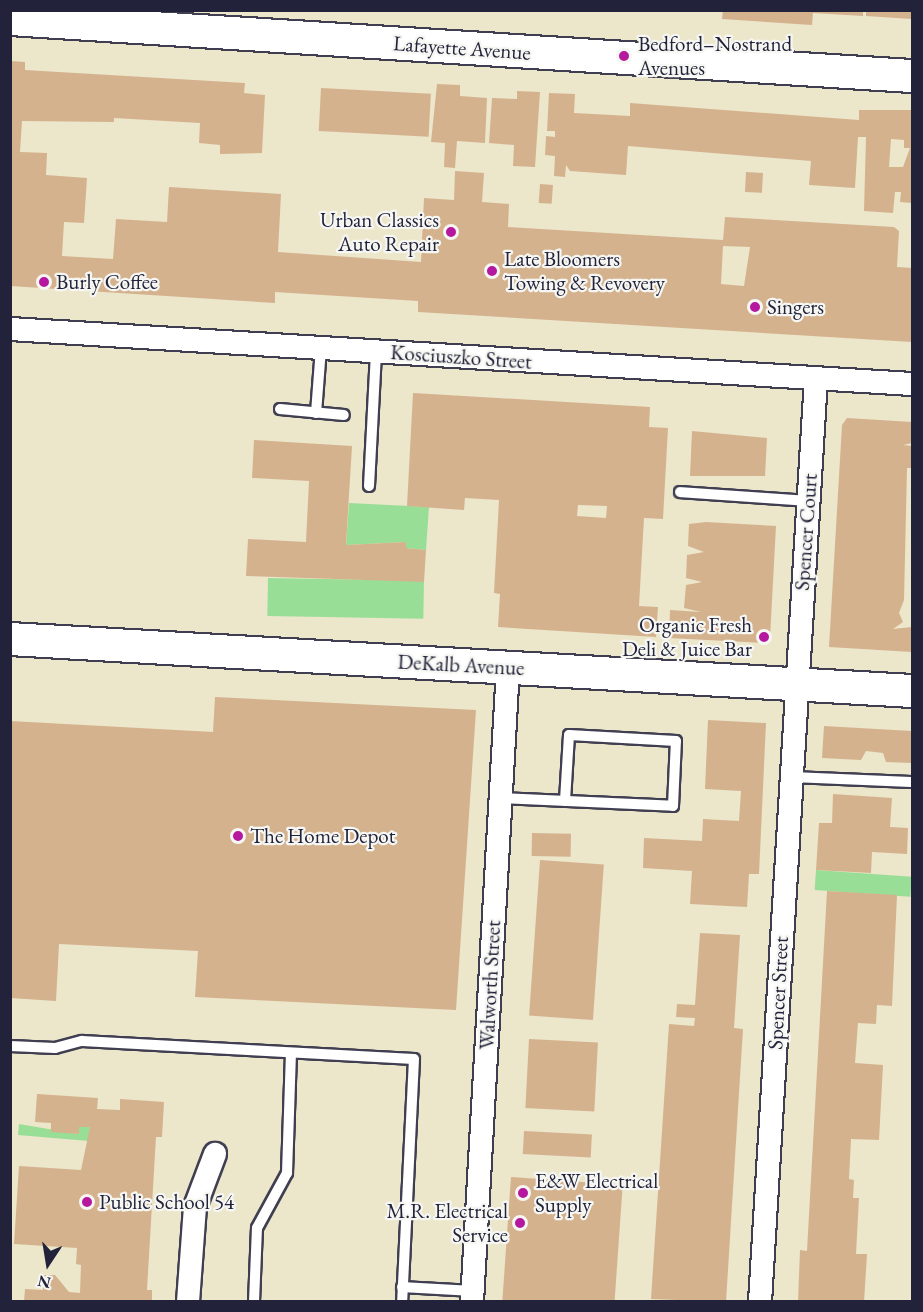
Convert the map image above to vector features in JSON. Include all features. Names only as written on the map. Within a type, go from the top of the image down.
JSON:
[{"type":"main road","name":"Lafayette Avenue","points":[[10,20],[912,76]]},
{"type":"main road","name":"DeKalb Avenue","points":[[10,639],[912,691]]},
{"type":"street","name":"Kosciuszko Street","points":[[10,330],[912,384]]},
{"type":"street","name":"Spencer Court","points":[[796,684],[816,379]]},
{"type":"street","name":"Walworth Street","points":[[473,1296],[508,668]]},
{"type":"street","name":"Spencer Street","points":[[760,1302],[796,684]]},
{"type":"street","points":[[188,1302],[195,1207],[215,1154]]},
{"type":"lane","points":[[315,413],[321,348]]},
{"type":"lane","points":[[369,486],[376,352]]},
{"type":"lane","points":[[280,409],[344,415]]},
{"type":"lane","points":[[680,492],[808,501]]},
{"type":"lane","points":[[501,798],[565,801],[673,806],[676,741],[569,735],[565,801]]},
{"type":"lane","points":[[791,777],[912,782]]},
{"type":"lane","points":[[10,1046],[55,1048],[82,1041],[414,1059],[402,1302]]},
{"type":"lane","points":[[254,1302],[257,1228],[287,1173],[291,1053]]},
{"type":"lane","points":[[402,1287],[473,1296]]},
{"type":"green space","points":[[349,503],[429,507],[426,550],[406,548],[406,542],[346,545]]},
{"type":"green space","points":[[268,578],[424,581],[423,619],[267,616]]},
{"type":"green space","points":[[816,870],[912,877],[910,897],[815,890]]},
{"type":"green space","points":[[19,1124],[78,1134],[79,1127],[90,1127],[89,1141],[18,1135]]},
{"type":"building","points":[[723,10],[863,10],[863,16],[813,13],[812,25],[722,19]]},
{"type":"building","points":[[866,10],[912,10],[912,19],[866,16]]},
{"type":"building","points":[[10,61],[25,62],[25,70],[245,83],[244,93],[265,95],[262,153],[220,154],[220,145],[199,143],[200,123],[114,118],[114,122],[22,121],[20,152],[47,153],[46,175],[87,178],[84,223],[64,222],[62,256],[113,259],[116,219],[167,222],[169,187],[281,194],[278,252],[421,262],[424,198],[454,200],[455,171],[484,173],[482,202],[509,204],[508,227],[723,240],[725,217],[894,227],[899,231],[897,267],[912,268],[912,342],[418,312],[418,301],[275,292],[275,303],[10,286]],"holes":[[[723,246],[750,247],[744,286],[721,284]]]},
{"type":"building","points":[[437,84],[460,85],[460,96],[487,98],[485,143],[457,141],[455,168],[444,167],[445,143],[431,142]]},
{"type":"building","points":[[321,88],[431,94],[429,137],[319,131]]},
{"type":"building","points":[[517,91],[540,92],[535,167],[513,166],[514,145],[489,143],[492,98],[517,99]]},
{"type":"building","points":[[549,93],[575,94],[574,113],[630,116],[630,103],[859,120],[859,110],[912,110],[912,203],[900,202],[901,192],[895,192],[893,213],[864,211],[866,137],[858,137],[855,188],[809,185],[811,161],[628,146],[626,175],[570,171],[566,165],[565,177],[554,176],[555,156],[545,155],[546,136],[555,137],[555,131],[547,131]],"holes":[[[891,139],[904,140],[904,148],[910,148],[903,167],[889,167]]]},
{"type":"building","points":[[746,172],[763,173],[762,193],[745,192]]},
{"type":"building","points":[[540,184],[553,185],[552,204],[539,203]]},
{"type":"building","points":[[413,393],[650,407],[649,427],[668,428],[663,519],[644,518],[639,606],[658,607],[656,637],[498,627],[500,594],[494,593],[499,500],[465,498],[464,510],[407,506]],"holes":[[[578,505],[607,506],[606,518],[577,516]]]},
{"type":"building","points":[[847,418],[912,422],[912,443],[903,445],[912,446],[912,468],[907,468],[904,600],[899,613],[903,622],[893,629],[912,627],[912,652],[829,647],[842,425]]},
{"type":"building","points":[[692,431],[767,438],[765,476],[690,476]]},
{"type":"building","points":[[254,440],[352,446],[346,545],[406,542],[406,548],[426,550],[424,582],[246,576],[248,539],[306,542],[309,481],[252,478]]},
{"type":"building","points":[[706,522],[776,526],[770,638],[764,643],[669,638],[670,610],[701,612],[684,608],[686,585],[702,582],[686,578],[687,555],[704,552],[688,546],[689,524]]},
{"type":"building","name":"The Home Depot","points":[[215,697],[476,710],[456,1010],[195,997],[198,951],[59,944],[56,1001],[10,998],[10,721],[213,732]]},
{"type":"building","points":[[708,720],[766,723],[759,874],[749,874],[747,907],[690,904],[692,871],[643,868],[644,838],[702,841],[703,819],[739,821],[741,791],[705,789]]},
{"type":"building","points":[[824,726],[912,731],[912,763],[886,762],[883,753],[866,751],[861,760],[822,758]]},
{"type":"building","points":[[833,794],[892,798],[890,827],[908,828],[907,854],[872,852],[871,873],[816,870],[819,823],[832,823]]},
{"type":"building","points":[[532,833],[571,834],[571,857],[532,856]]},
{"type":"building","points":[[540,860],[604,864],[593,1020],[529,1016]]},
{"type":"building","points":[[827,891],[897,895],[892,1006],[877,1005],[876,1024],[858,1023],[855,1063],[883,1065],[879,1140],[851,1139],[849,1179],[854,1180],[853,1198],[859,1198],[856,1254],[867,1254],[864,1302],[798,1302],[800,1250],[807,1251]]},
{"type":"building","points":[[700,933],[740,935],[734,1028],[743,1029],[726,1302],[651,1299],[669,1024],[694,1026],[695,1018],[676,1017],[677,1004],[695,1005]]},
{"type":"building","points":[[529,1039],[598,1043],[594,1112],[525,1108]]},
{"type":"building","name":"Public School 54","points":[[37,1094],[98,1098],[97,1109],[120,1110],[120,1099],[164,1102],[162,1137],[156,1137],[147,1290],[152,1290],[152,1302],[24,1302],[25,1289],[43,1290],[44,1275],[55,1275],[69,1292],[80,1293],[81,1265],[76,1264],[77,1248],[14,1244],[19,1166],[81,1170],[90,1127],[79,1127],[79,1134],[51,1132],[51,1123],[35,1122]]},
{"type":"building","points":[[524,1131],[592,1135],[591,1158],[523,1154]]},
{"type":"building","points":[[511,1177],[623,1185],[615,1302],[502,1302]]},
{"type":"place","name":"Bedford–Nostrand Avenues","points":[[624,56]]},
{"type":"place","name":"Urban Classics Auto Repair","points":[[451,232]]},
{"type":"place","name":"Late Bloomers Towing & Revovery","points":[[492,271]]},
{"type":"place","name":"Burly Coffee","points":[[44,282]]},
{"type":"place","name":"Singers","points":[[755,307]]},
{"type":"place","name":"Organic Fresh Deli & Juice Bar","points":[[764,637]]},
{"type":"place","name":"The Home Depot","points":[[238,836]]},
{"type":"place","name":"E&W Electrical Supply","points":[[523,1193]]},
{"type":"place","name":"Public School 54","points":[[87,1202]]},
{"type":"place","name":"M.R. Electrical Service","points":[[520,1223]]}]
